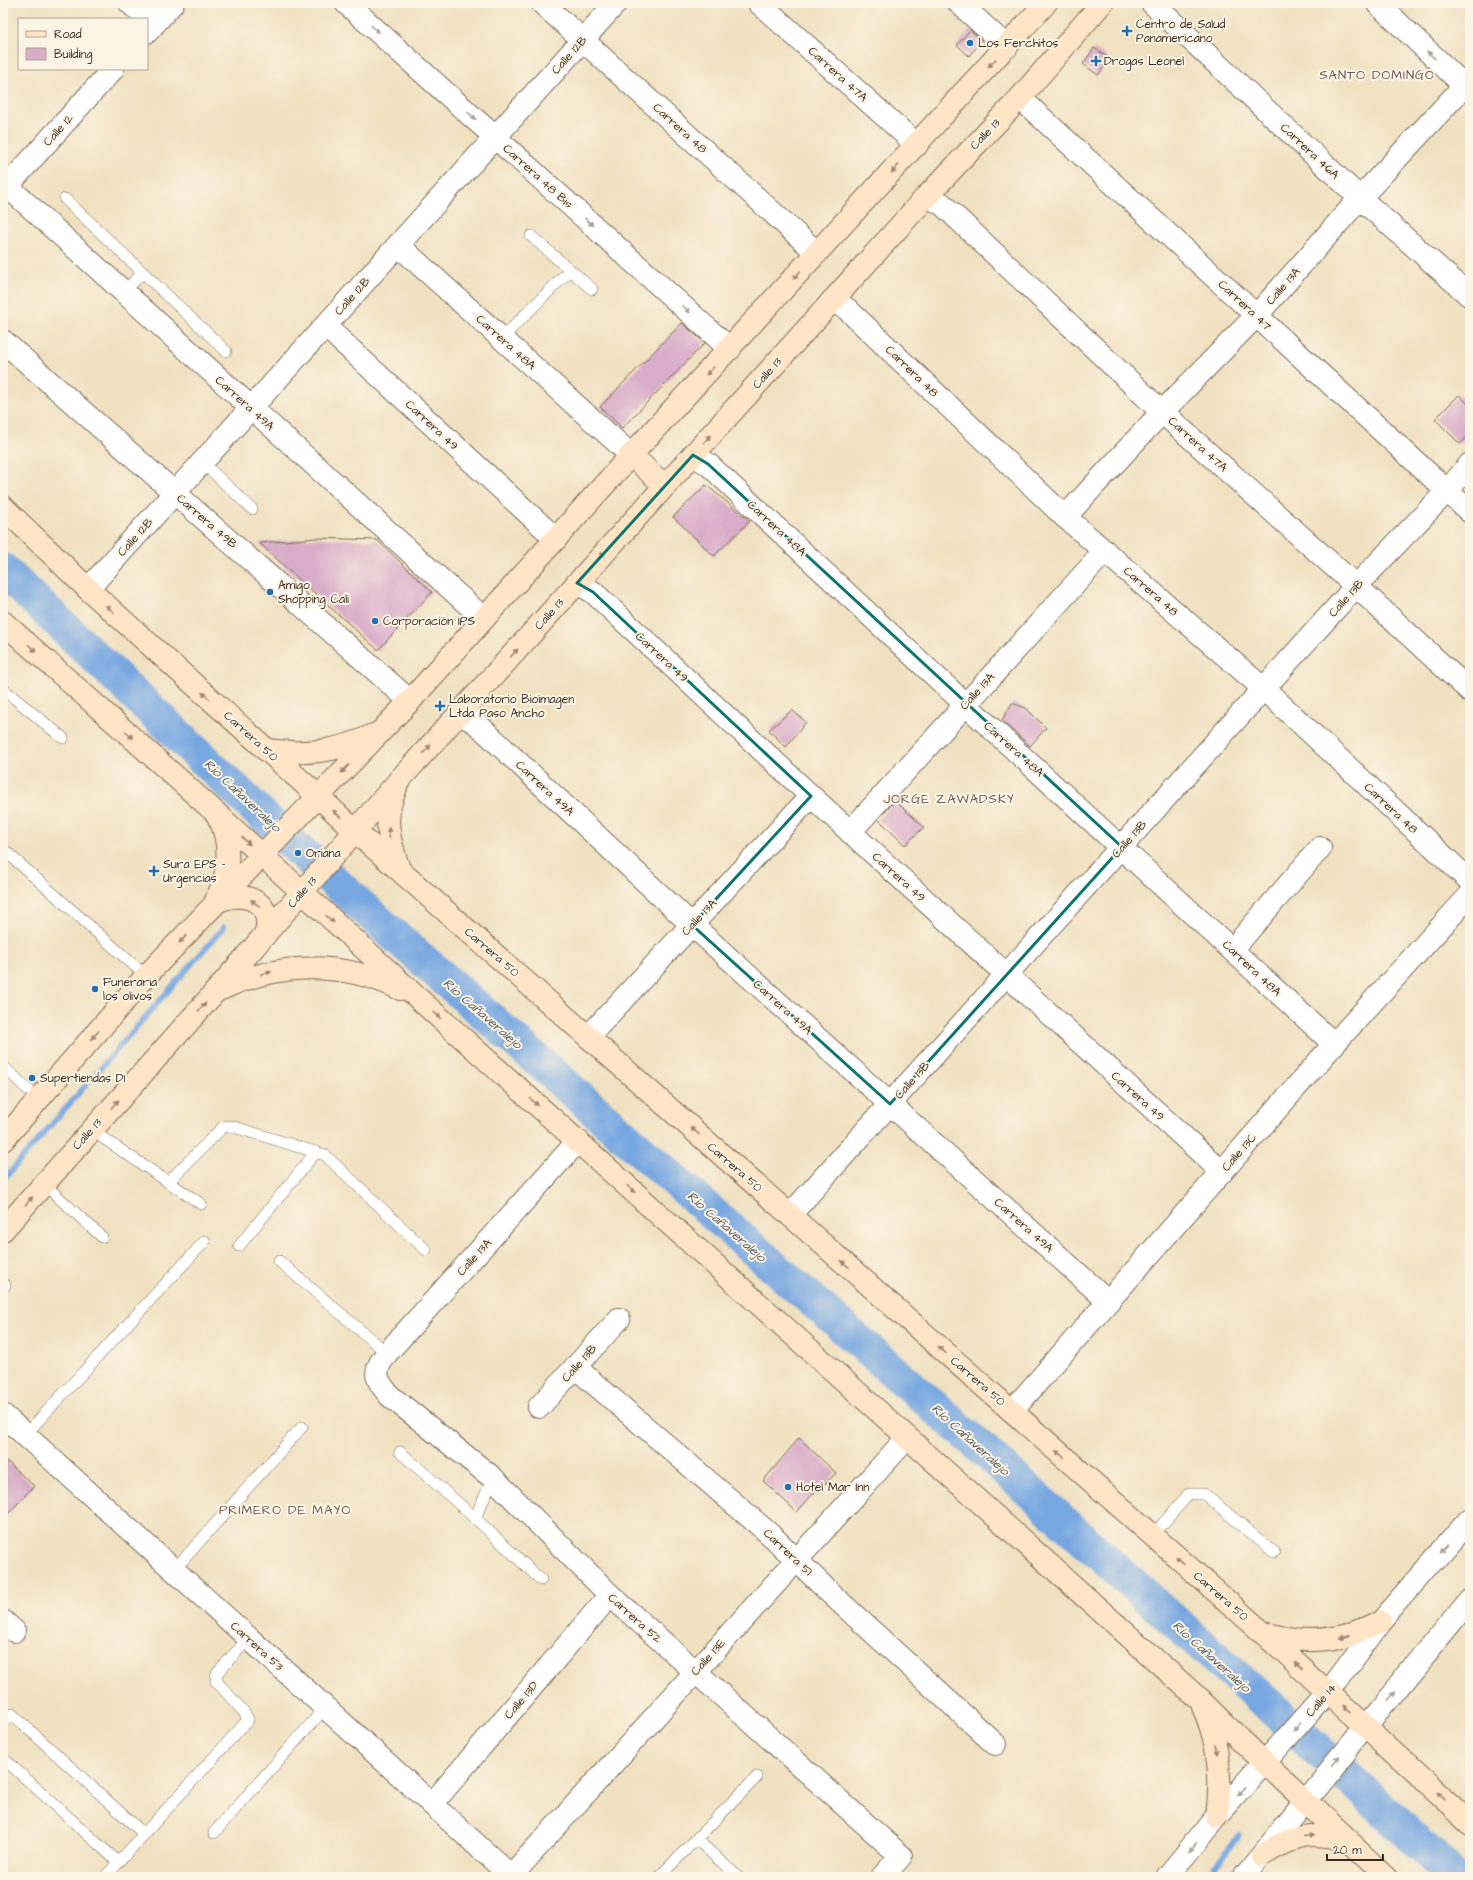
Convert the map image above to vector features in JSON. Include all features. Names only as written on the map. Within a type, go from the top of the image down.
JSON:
[{"type":"main road","points":[[3,1140],[146,976],[216,906],[410,701],[631,455],[730,349],[1046,3]]},
{"type":"main road","name":"Calle 13","points":[[3,1230],[216,991],[401,778],[927,196],[1020,98],[1102,3]]},
{"type":"main road","points":[[631,455],[665,486]]},
{"type":"main road","name":"Carrera 50","points":[[3,507],[88,589],[266,750],[313,802],[350,837],[399,870],[1262,1632],[1324,1696],[1361,1730],[1470,1823]]},
{"type":"main road","points":[[3,622],[216,813],[267,851],[306,887],[420,1000],[907,1438],[1199,1699],[1309,1795],[1352,1844],[1387,1877]]},
{"type":"main road","points":[[266,750],[302,753],[321,752],[348,746],[381,731]]},
{"type":"main road","points":[[399,870],[390,845],[388,828],[391,802],[401,778]]},
{"type":"main road","points":[[216,813],[221,822],[227,841],[228,862],[223,885],[216,906]]},
{"type":"main road","points":[[216,906],[238,896],[256,902],[266,917],[265,935]]},
{"type":"main road","points":[[216,991],[258,974],[290,968],[310,967],[348,971],[367,976],[386,982],[420,1000]]},
{"type":"main road","points":[[1262,1632],[1291,1639],[1321,1640],[1356,1633],[1381,1621]]},
{"type":"main road","points":[[1199,1699],[1212,1731],[1219,1764],[1220,1782],[1217,1816]]},
{"type":"main road","points":[[1261,1856],[1278,1844],[1307,1836],[1335,1838],[1352,1844]]},
{"type":"street","points":[[130,3],[142,18]]},
{"type":"street","points":[[150,28],[173,3]]},
{"type":"street","name":"Carrera 48 Bis","points":[[346,3],[730,349]]},
{"type":"street","name":"Carrera 48","points":[[542,3],[817,253]]},
{"type":"street","name":"Calle 12B","points":[[88,589],[616,3]]},
{"type":"street","name":"Carrera 47A","points":[[759,3],[917,145]]},
{"type":"street","points":[[959,3],[1007,47]]},
{"type":"street","name":"Carrera 46A","points":[[1152,3],[1360,198],[1470,296]]},
{"type":"street","points":[[1376,3],[1467,88]]},
{"type":"street","name":"Calle 12","points":[[5,189],[112,70]]},
{"type":"street","name":"Calle 13A","points":[[1065,517],[1162,412],[1257,315],[1360,198],[1467,88]]},
{"type":"street","name":"Carrera 47","points":[[1020,98],[1470,512]]},
{"type":"street","name":"Carrera 49A","points":[[5,189],[124,292],[483,618]]},
{"type":"street","name":"Carrera 47A","points":[[927,196],[942,204],[1162,412],[1356,586],[1470,691]]},
{"type":"street","name":"Carrera 48A","points":[[398,244],[631,455]]},
{"type":"street","name":"Carrera 48","points":[[832,301],[847,309],[1065,517],[1264,689],[1470,881]]},
{"type":"street","name":"Carrera 49","points":[[325,326],[556,539]]},
{"type":"street","name":"Carrera 49B","points":[[3,341],[410,701]]},
{"type":"street","name":"Carrera 48A","points":[[693,455],[708,464],[965,704],[1122,847],[1334,1044]]},
{"type":"street","name":"Calle 13B","points":[[790,1215],[1356,586],[1447,491],[1470,464]]},
{"type":"street","name":"Calle 13A","points":[[850,832],[1105,551]]},
{"type":"street","name":"Carrera 49","points":[[577,583],[593,592],[850,832],[1222,1172]]},
{"type":"street","name":"Carrera 49A","points":[[459,714],[475,722],[692,924],[1108,1301]]},
{"type":"street","name":"Calle 13A","points":[[588,1037],[811,796]]},
{"type":"street","points":[[1232,950],[1320,848]]},
{"type":"street","name":"Calle 13C","points":[[1012,1411],[1334,1044],[1470,895]]},
{"type":"street","name":"Calle 13A","points":[[376,1375],[379,1364],[387,1354],[578,1141]]},
{"type":"street","name":"Calle 13B","points":[[539,1407],[619,1319]]},
{"type":"street","name":"Carrera 51","points":[[575,1367],[773,1538],[995,1744]]},
{"type":"street","name":"Carrera 52","points":[[376,1375],[380,1384],[390,1396],[493,1478],[610,1595],[901,1856],[882,1877]]},
{"type":"street","name":"Carrera 53","points":[[3,1415],[511,1877]]},
{"type":"street","name":"Calle 13E","points":[[511,1877],[907,1438]]},
{"type":"street","name":"Calle 14","points":[[1167,1877],[1217,1816],[1324,1696],[1381,1621],[1470,1519]]},
{"type":"street","name":"Calle 13D","points":[[432,1804],[610,1595]]},
{"type":"street","points":[[1243,1877],[1361,1730],[1470,1599]]},
{"type":"lane","points":[[65,199],[226,351]]},
{"type":"lane","points":[[531,236],[569,271],[592,289]]},
{"type":"lane","points":[[502,338],[569,271]]},
{"type":"lane","points":[[124,292],[142,273]]},
{"type":"lane","points":[[202,462],[252,509]]},
{"type":"lane","points":[[3,689],[63,738]]},
{"type":"lane","points":[[3,849],[146,976]]},
{"type":"lane","points":[[3,1066],[39,1100]]},
{"type":"lane","points":[[169,1182],[217,1132],[226,1126],[325,1155],[426,1250]]},
{"type":"lane","points":[[91,1130],[201,1204]]},
{"type":"lane","points":[[239,1246],[316,1152]]},
{"type":"lane","points":[[44,1184],[102,1237]]},
{"type":"lane","points":[[25,1435],[206,1241]]},
{"type":"lane","points":[[279,1261],[387,1354]]},
{"type":"lane","points":[[174,1570],[302,1427]]},
{"type":"lane","points":[[400,1452],[475,1518],[541,1580]]},
{"type":"lane","points":[[475,1518],[493,1478]]},
{"type":"lane","points":[[1152,1536],[1189,1494],[1204,1494],[1274,1552]]},
{"type":"lane","points":[[105,1877],[248,1720],[244,1712],[216,1681],[217,1673],[249,1638]]},
{"type":"lane","points":[[214,1833],[325,1708]]},
{"type":"lane","points":[[3,1723],[12,1714],[144,1834]]},
{"type":"lane","points":[[3,1758],[118,1862]]},
{"type":"lane","points":[[659,1877],[757,1777]]},
{"type":"lane","points":[[696,1839],[738,1877]]},
{"type":"highlighted area","points":[[693,455],[708,464],[1122,847],[890,1104],[692,925],[811,796],[593,592],[577,583]]},
{"type":"building","name":"Los Ferchitos","points":[[970,30],[982,41],[969,56],[957,45]]},
{"type":"building","name":"Drogas Leonel","points":[[1094,48],[1110,59],[1098,75],[1083,64]]},
{"type":"building","points":[[682,323],[705,343],[622,428],[600,407]]},
{"type":"building","points":[[1459,395],[1470,406],[1470,434],[1460,444],[1435,419]]},
{"type":"building","points":[[706,485],[750,521],[714,556],[673,517]]},
{"type":"building","name":"Corporación IPS","points":[[317,538],[377,540],[432,592],[378,650],[259,543]]},
{"type":"building","points":[[1012,703],[1026,708],[1046,728],[1030,746],[1002,720]]},
{"type":"building","points":[[792,710],[806,722],[786,747],[769,730]]},
{"type":"building","points":[[895,801],[924,827],[905,845],[878,819]]},
{"type":"building","points":[[799,1438],[836,1473],[822,1487],[820,1486],[797,1512],[763,1481]]},
{"type":"building","points":[[3,1458],[34,1486],[3,1519]]},
{"type":"waterway","name":"Río Cañaveralejo","points":[[3,570],[297,848],[370,914],[980,1447],[1316,1748],[1455,1877]]},
{"type":"waterway","points":[[3,1180],[224,927]]},
{"type":"waterway","points":[[1206,1877],[1239,1836]]},
{"type":"place","name":"Centro de Salud Panamericano","points":[[1127,31]]},
{"type":"place","name":"Los Ferchitos","points":[[970,43]]},
{"type":"place","name":"Drogas Leonel","points":[[1096,61]]},
{"type":"place","name":"Amigo Shopping Cali","points":[[270,592]]},
{"type":"place","name":"Corporación IPS","points":[[375,621]]},
{"type":"place","name":"Laboratorio Bioimagen Ltda Paso Ancho","points":[[440,706]]},
{"type":"place","name":"Oriana","points":[[298,853]]},
{"type":"place","name":"Sura EPS - Urgencias","points":[[154,871]]},
{"type":"place","name":"Funeraria los olivos","points":[[95,989]]},
{"type":"place","name":"Supertiendas D1","points":[[32,1078]]},
{"type":"place","name":"Hotel Mar Inn","points":[[788,1487]]},
{"type":"district","name":"SANTO DOMINGO","points":[[1377,74]]},
{"type":"district","name":"JORGE ZAWADSKY","points":[[949,798]]},
{"type":"district","name":"PRIMERO DE MAYO","points":[[285,1509]]}]
